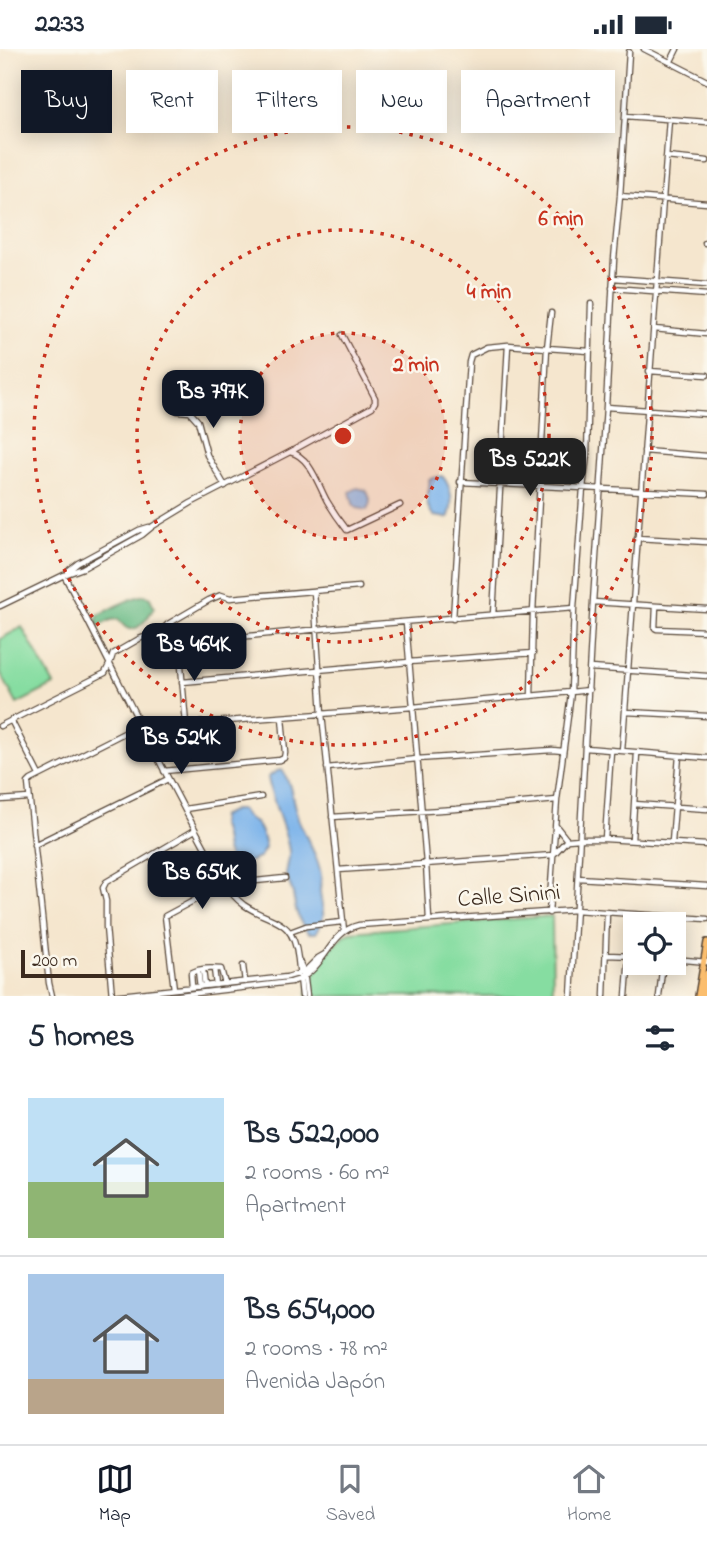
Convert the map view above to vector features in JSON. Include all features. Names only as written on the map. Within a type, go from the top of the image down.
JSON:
[{"type":"main road","points":[[701,996],[707,942]]},
{"type":"main road","points":[[701,996],[707,973]]},
{"type":"street","points":[[643,49],[707,80]]},
{"type":"street","points":[[671,61],[677,49]]},
{"type":"street","points":[[571,996],[612,288],[629,52]]},
{"type":"street","points":[[625,116],[707,122]]},
{"type":"street","points":[[622,751],[669,118]]},
{"type":"street","points":[[666,157],[707,161]]},
{"type":"street","points":[[620,196],[707,203]]},
{"type":"street","points":[[613,278],[707,285]]},
{"type":"street","points":[[612,288],[707,295]]},
{"type":"street","points":[[549,913],[557,800],[571,692],[574,608],[587,456],[591,304]]},
{"type":"street","points":[[531,696],[533,612],[551,313]]},
{"type":"street","points":[[653,329],[707,334]]},
{"type":"street","points":[[0,606],[64,575],[78,563],[139,530],[153,526],[372,407],[375,398],[342,335]]},
{"type":"street","points":[[453,619],[468,362],[471,355],[487,347],[508,345],[589,351]]},
{"type":"street","points":[[493,615],[508,345]]},
{"type":"street","points":[[649,371],[707,375]]},
{"type":"street","points":[[606,407],[707,414]]},
{"type":"street","points":[[178,411],[190,412],[198,421],[207,455],[225,486]]},
{"type":"street","points":[[643,451],[707,456]]},
{"type":"street","points":[[290,452],[298,454],[309,467],[347,530],[400,505]]},
{"type":"street","points":[[460,482],[707,494]]},
{"type":"street","points":[[637,538],[707,542]]},
{"type":"street","points":[[64,575],[147,739],[225,884],[245,906],[281,924],[290,932],[295,943],[305,996]]},
{"type":"street","points":[[0,726],[105,673],[113,654],[162,630],[221,595],[230,598],[359,587]]},
{"type":"street","points":[[195,830],[106,882],[103,888],[112,996],[237,988],[302,976],[318,958],[326,954],[344,931],[318,670],[314,591]]},
{"type":"street","points":[[593,602],[707,609]]},
{"type":"street","points":[[656,606],[657,629],[707,631]]},
{"type":"street","points":[[179,643],[574,608]]},
{"type":"street","points":[[406,623],[429,920]]},
{"type":"street","points":[[168,624],[179,643],[186,724]]},
{"type":"street","points":[[182,682],[533,653]]},
{"type":"street","points":[[590,668],[707,676]]},
{"type":"street","points":[[147,739],[186,724],[413,707],[589,690]]},
{"type":"street","points":[[626,712],[707,716]]},
{"type":"street","points":[[164,771],[280,760],[285,753],[282,717]]},
{"type":"street","points":[[11,720],[39,775]]},
{"type":"street","points":[[52,996],[29,783],[39,775],[140,725]]},
{"type":"street","points":[[586,748],[707,758]]},
{"type":"street","points":[[327,768],[417,759],[563,751]]},
{"type":"street","points":[[605,839],[611,751]]},
{"type":"street","points":[[632,840],[637,753]]},
{"type":"street","points":[[672,842],[679,756]]},
{"type":"street","points":[[34,845],[168,779]]},
{"type":"street","points":[[185,809],[261,797]]},
{"type":"street","points":[[0,800],[29,798]]},
{"type":"street","points":[[332,817],[557,800]]},
{"type":"street","points":[[634,804],[707,809]]},
{"type":"street","points":[[555,825],[568,841]]},
{"type":"street","points":[[338,870],[553,855],[568,841],[580,839],[707,845]]},
{"type":"street","points":[[578,878],[707,886]]},
{"type":"street","points":[[173,994],[165,916],[225,884],[285,879]]},
{"type":"street","name":"Calle Sinini","points":[[344,931],[359,925],[564,910],[623,914]]},
{"type":"street","points":[[604,996],[607,913]]},
{"type":"street","name":"Calle Sinini","points":[[686,920],[707,919]]},
{"type":"street","points":[[290,932],[306,926],[342,922]]},
{"type":"street","points":[[606,955],[623,956]]},
{"type":"street","points":[[686,960],[706,962]]},
{"type":"street","points":[[243,966],[244,982]]},
{"type":"street","points":[[214,969],[216,985]]},
{"type":"street","points":[[191,988],[191,973],[201,970],[221,969],[225,984]]},
{"type":"street","points":[[201,970],[202,986]]},
{"type":"street","points":[[626,996],[628,975]]},
{"type":"street","points":[[659,996],[662,975]]},
{"type":"street","points":[[173,994],[202,986],[302,976]]},
{"type":"street","points":[[237,988],[237,996]]},
{"type":"green space","points":[[145,595],[150,598],[154,607],[143,623],[135,628],[127,628],[118,619],[99,626],[96,622],[98,615]]},
{"type":"green space","points":[[22,627],[54,685],[17,704],[0,672],[0,639]]},
{"type":"green space","points":[[552,916],[553,996],[307,996],[311,979],[322,960],[336,943],[350,932]]},
{"type":"water","points":[[442,476],[451,496],[448,518],[434,516],[427,502],[429,479]]},
{"type":"water","points":[[357,488],[366,490],[369,495],[367,510],[357,508],[353,504],[350,492]]},
{"type":"water","points":[[282,770],[299,821],[320,869],[323,917],[316,933],[309,933],[300,920],[286,876],[289,851],[268,777]]},
{"type":"water","points":[[233,810],[241,810],[255,823],[265,848],[259,858],[240,865],[229,858],[220,825],[221,816]]}]
